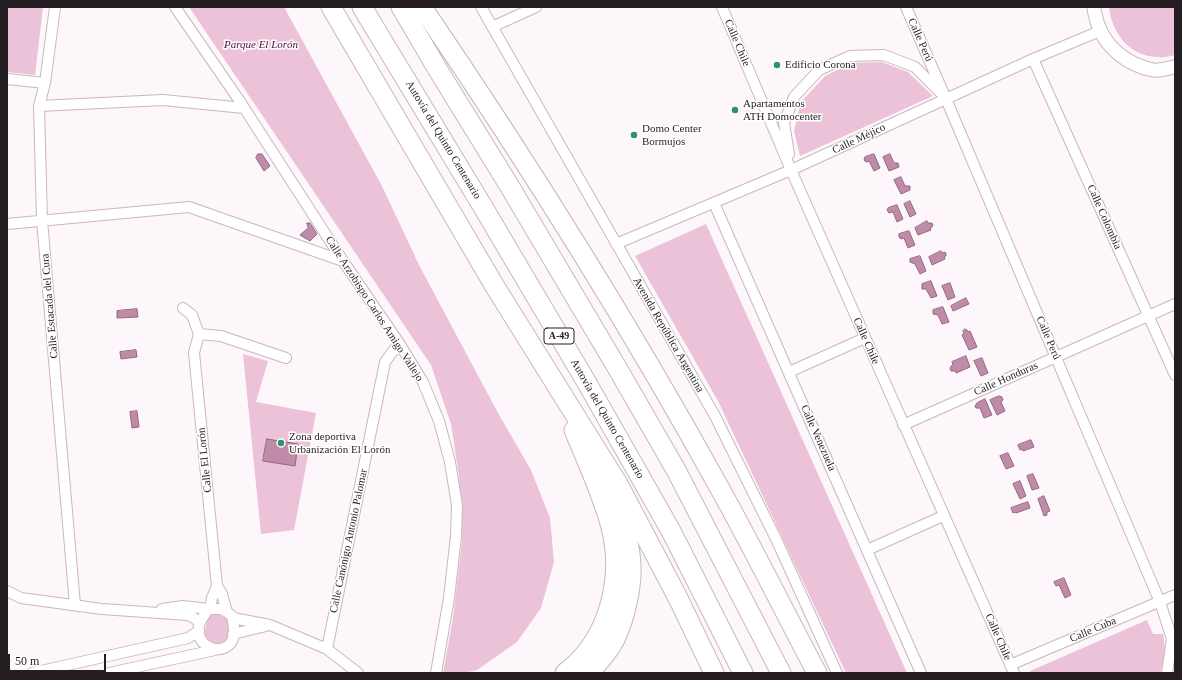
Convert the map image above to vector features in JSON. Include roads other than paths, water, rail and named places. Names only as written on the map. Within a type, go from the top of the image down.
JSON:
[{"type":"highway","points":[[331,7],[494,285],[574,430],[599,466],[611,488],[625,532],[632,565],[627,603],[616,637],[600,661],[589,673]]},
{"type":"highway","name":"Autovía del Quinto Centenario","points":[[362,7],[587,383],[671,531],[743,673]]},
{"type":"highway","points":[[401,7],[518,201],[676,470],[781,673]]},
{"type":"highway","points":[[422,7],[496,117],[570,233],[640,350],[719,488],[817,673]]},
{"type":"highway","points":[[494,285],[618,484],[678,598],[714,673]]},
{"type":"highway","points":[[564,673],[584,654],[600,631],[608,612],[614,581],[614,553],[611,528],[604,504],[574,430]]},
{"type":"street","name":"Calle Estacada del Cura","points":[[55,7],[45,83],[39,106],[42,220],[76,605]]},
{"type":"street","name":"Calle Arzobispo Carlos Amigo Vallejo","points":[[175,7],[244,108],[343,261],[399,343],[423,382],[438,421],[450,462],[457,505],[456,536],[449,598],[436,673]]},
{"type":"street","name":"Avenida República Argentina","points":[[481,7],[715,416],[777,541],[837,673]]},
{"type":"street","points":[[492,27],[536,7]]},
{"type":"street","name":"Calle Chile","points":[[722,7],[791,170],[1012,669]]},
{"type":"street","name":"Calle Perú","points":[[906,7],[1160,602],[1172,639],[1167,673]]},
{"type":"street","points":[[1094,7],[1100,31],[1106,41],[1122,58],[1132,64],[1155,70],[1175,68]]},
{"type":"street","name":"Calle Méjico","points":[[616,244],[791,170],[1033,59],[1100,31]]},
{"type":"street","points":[[791,170],[784,123],[794,97],[819,70],[850,56],[884,55],[915,67],[946,99]]},
{"type":"street","name":"Calle Colombia","points":[[1033,59],[1175,375]]},
{"type":"street","points":[[7,79],[45,83]]},
{"type":"street","points":[[39,106],[163,100],[244,108]]},
{"type":"street","name":"Calle Venezuela","points":[[714,203],[921,673]]},
{"type":"street","points":[[7,224],[189,207],[343,261]]},
{"type":"street","name":"Calle Honduras","points":[[903,425],[1175,304]]},
{"type":"street","points":[[183,308],[192,315],[200,334],[221,336],[286,358]]},
{"type":"street","name":"Calle El Lorón","points":[[200,334],[194,353],[217,586],[222,594],[230,615]]},
{"type":"street","points":[[789,372],[865,338]]},
{"type":"street","name":"Calle Canónigo Antonio Palomar","points":[[327,649],[385,362],[399,343]]},
{"type":"street","points":[[867,550],[943,516]]},
{"type":"street","name":"Calle El Lorón","points":[[209,609],[217,586]]},
{"type":"street","points":[[7,591],[21,598],[139,612],[188,615],[194,618],[199,627],[200,638],[205,646],[215,650]]},
{"type":"street","name":"Calle Cuba","points":[[1012,669],[1175,595]]},
{"type":"street","points":[[139,612],[182,606],[220,609],[230,615],[270,625],[327,649],[358,673]]},
{"type":"street","points":[[32,673],[188,638],[199,627],[209,609]]},
{"type":"street","points":[[109,673],[222,649],[228,646],[234,634],[230,615]]},
{"type":"street","points":[[234,634],[270,625]]},
{"type":"place","name":"Edificio Corona","points":[[777,65]]},
{"type":"place","name":"Apartamentos ATH Domocenter","points":[[735,110]]},
{"type":"place","name":"Domo Center Bormujos","points":[[634,135]]},
{"type":"place","name":"Zona deportiva Urbanización El Lorón","points":[[281,443]]},
{"type":"park label","name":"Parque El Lorón","points":[[261,45]]}]
